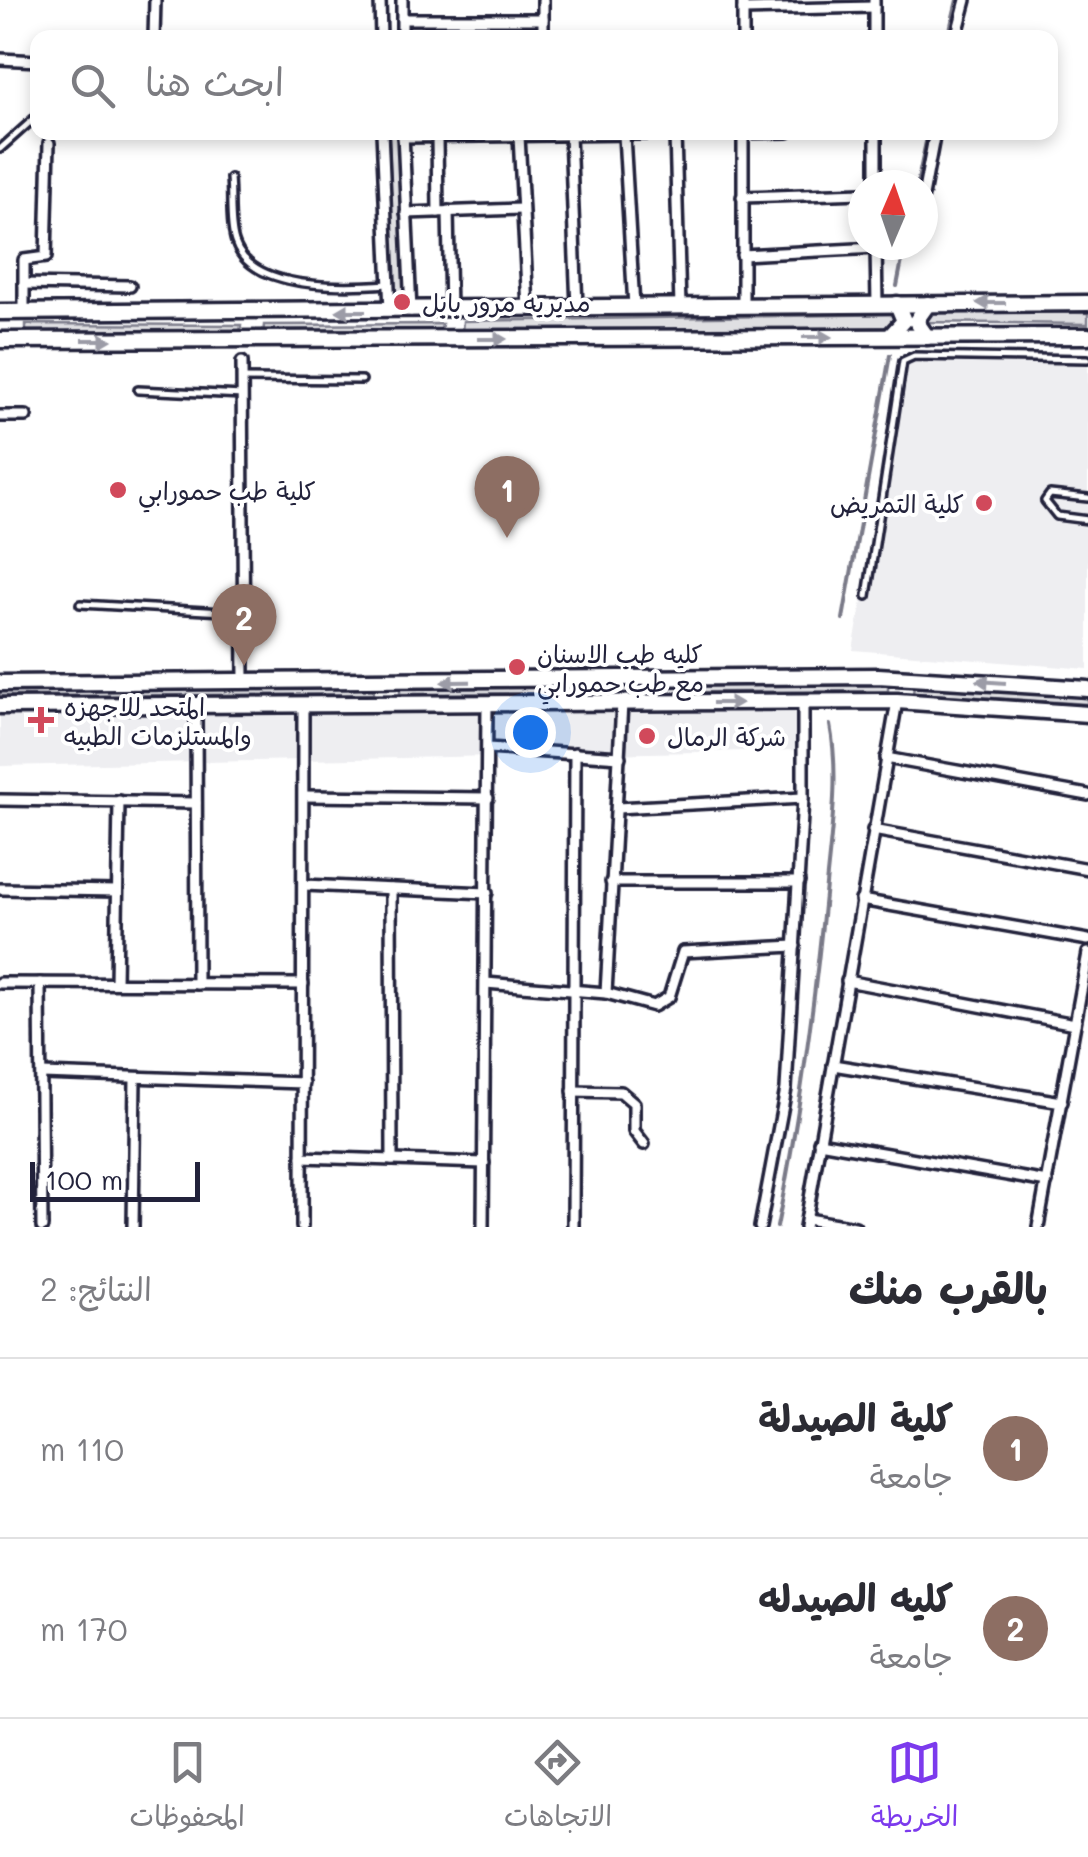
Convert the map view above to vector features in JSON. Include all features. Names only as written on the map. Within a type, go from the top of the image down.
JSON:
[{"type":"main road","points":[[0,312],[1088,303]]},
{"type":"main road","points":[[890,337],[904,325],[897,304]]},
{"type":"main road","points":[[926,336],[916,318],[928,304]]},
{"type":"main road","points":[[236,340],[246,327],[240,312]]},
{"type":"main road","points":[[265,340],[258,325],[268,312]]},
{"type":"main road","points":[[0,340],[1088,336]]},
{"type":"main road","points":[[0,683],[399,683],[886,676],[1088,689]]},
{"type":"main road","points":[[886,676],[890,701]]},
{"type":"main road","points":[[912,677],[906,688],[913,702]]},
{"type":"main road","points":[[374,704],[379,694],[376,683]]},
{"type":"main road","points":[[398,704],[394,692],[399,683]]},
{"type":"main road","points":[[0,706],[890,701],[1088,714]]},
{"type":"street","points":[[154,30],[155,0]]},
{"type":"street","points":[[380,0],[381,30]]},
{"type":"street","points":[[402,0],[402,30]]},
{"type":"street","points":[[543,0],[543,30]]},
{"type":"street","points":[[958,30],[966,0]]},
{"type":"street","points":[[743,5],[874,4],[874,30]]},
{"type":"street","points":[[402,19],[543,19]]},
{"type":"street","points":[[0,59],[30,61]]},
{"type":"street","points":[[382,140],[390,311]]},
{"type":"street","points":[[403,140],[411,310]]},
{"type":"street","points":[[437,140],[450,310]]},
{"type":"street","points":[[518,140],[528,308]]},
{"type":"street","points":[[570,140],[577,308]]},
{"type":"street","points":[[624,140],[634,307]]},
{"type":"street","points":[[675,140],[680,307]]},
{"type":"street","points":[[742,140],[743,306]]},
{"type":"street","points":[[876,140],[876,170]]},
{"type":"street","points":[[928,170],[934,140]]},
{"type":"street","points":[[24,312],[24,260],[46,257],[49,142]]},
{"type":"street","points":[[742,197],[848,193]]},
{"type":"street","points":[[406,212],[522,210]]},
{"type":"street","points":[[742,255],[848,248]]},
{"type":"street","points":[[876,260],[878,304]]},
{"type":"street","points":[[24,284],[130,286]]},
{"type":"street","points":[[242,362],[244,683]]},
{"type":"street","points":[[0,416],[26,416]]},
{"type":"street","points":[[855,1227],[806,1223],[886,758],[890,701]]},
{"type":"street","points":[[760,1227],[786,1089],[804,798],[803,702]]},
{"type":"street","points":[[196,704],[197,984]]},
{"type":"street","points":[[302,1227],[303,704]]},
{"type":"street","points":[[484,1227],[487,704]]},
{"type":"street","points":[[606,993],[622,704]]},
{"type":"street","points":[[488,748],[620,757]]},
{"type":"street","points":[[573,1227],[575,753]]},
{"type":"street","points":[[886,758],[1088,795]]},
{"type":"street","points":[[304,796],[488,798]]},
{"type":"street","points":[[617,808],[804,798]]},
{"type":"street","points":[[0,800],[196,802]]},
{"type":"street","points":[[116,983],[120,802]]},
{"type":"street","points":[[873,830],[1088,870]]},
{"type":"street","points":[[611,882],[799,882]]},
{"type":"street","points":[[304,885],[487,893]]},
{"type":"street","points":[[0,889],[118,890]]},
{"type":"street","points":[[391,889],[392,1160]]},
{"type":"street","points":[[861,900],[1088,940]]},
{"type":"street","points":[[486,983],[574,989],[663,1005],[683,952],[795,946]]},
{"type":"street","points":[[1038,1227],[1088,953]]},
{"type":"street","points":[[847,982],[1075,1024]]},
{"type":"street","points":[[0,983],[303,984]]},
{"type":"street","points":[[40,983],[42,1227]]},
{"type":"street","points":[[833,1065],[1062,1102]]},
{"type":"street","points":[[42,1074],[303,1083]]},
{"type":"street","points":[[133,1227],[135,1078]]},
{"type":"street","points":[[573,1091],[620,1092],[634,1103],[634,1130],[644,1144]]},
{"type":"street","points":[[819,1142],[1046,1182]]},
{"type":"street","points":[[302,1157],[484,1163]]},
{"type":"lane","points":[[0,149],[30,122]]},
{"type":"lane","points":[[230,178],[235,244],[248,260],[287,281],[323,286],[389,284]]},
{"type":"lane","points":[[868,596],[903,361],[914,356],[1088,359]]},
{"type":"lane","points":[[242,379],[362,380]]},
{"type":"lane","points":[[138,390],[242,395]]},
{"type":"lane","points":[[1088,498],[1062,493],[1050,494],[1045,501],[1057,516],[1088,520]]},
{"type":"lane","points":[[80,604],[244,613]]},
{"type":"shaded area","points":[[389,140],[400,140],[405,300],[394,300]]},
{"type":"shaded area","points":[[919,312],[1088,313],[1088,324],[919,322]]},
{"type":"shaded area","points":[[901,314],[901,327],[462,332],[463,321]]},
{"type":"shaded area","points":[[26,324],[241,325],[240,334],[26,334]]},
{"type":"shaded area","points":[[442,324],[441,332],[263,334],[264,325]]},
{"type":"shaded area","name":"كلية التمريض","points":[[1088,354],[1088,669],[853,650],[907,356]]},
{"type":"shaded area","points":[[915,681],[1088,694],[1088,704],[913,693]]},
{"type":"shaded area","points":[[888,682],[888,691],[400,694],[400,686]]},
{"type":"shaded area","points":[[374,686],[373,694],[0,696],[0,687]]},
{"type":"shaded area","points":[[797,706],[800,750],[0,766],[0,712]]},
{"type":"waterway","points":[[950,30],[957,0]]},
{"type":"waterway","points":[[920,170],[926,140]]},
{"type":"waterway","points":[[897,286],[902,260]]},
{"type":"waterway","points":[[843,619],[890,355]]},
{"type":"waterway","points":[[777,1227],[800,1099],[822,928],[834,805],[830,725]]},
{"type":"place","name":"مديريه مرور بابل","points":[[402,302]]},
{"type":"place","name":"كلية طب حمورابي","points":[[118,490]]},
{"type":"place","name":"كلية التمريض","points":[[984,503]]},
{"type":"place","name":"كلية الصيدلة","points":[[507,538]]},
{"type":"place","name":"كليه الصيدله","points":[[244,666]]},
{"type":"place","name":"كليه طب الاسنان مع طب حمورابي","points":[[517,667]]},
{"type":"place","name":"المتحد للاجهزه والمستلزمات الطبيه","points":[[41,720]]},
{"type":"place","name":"شركة الرمال","points":[[647,736]]}]
